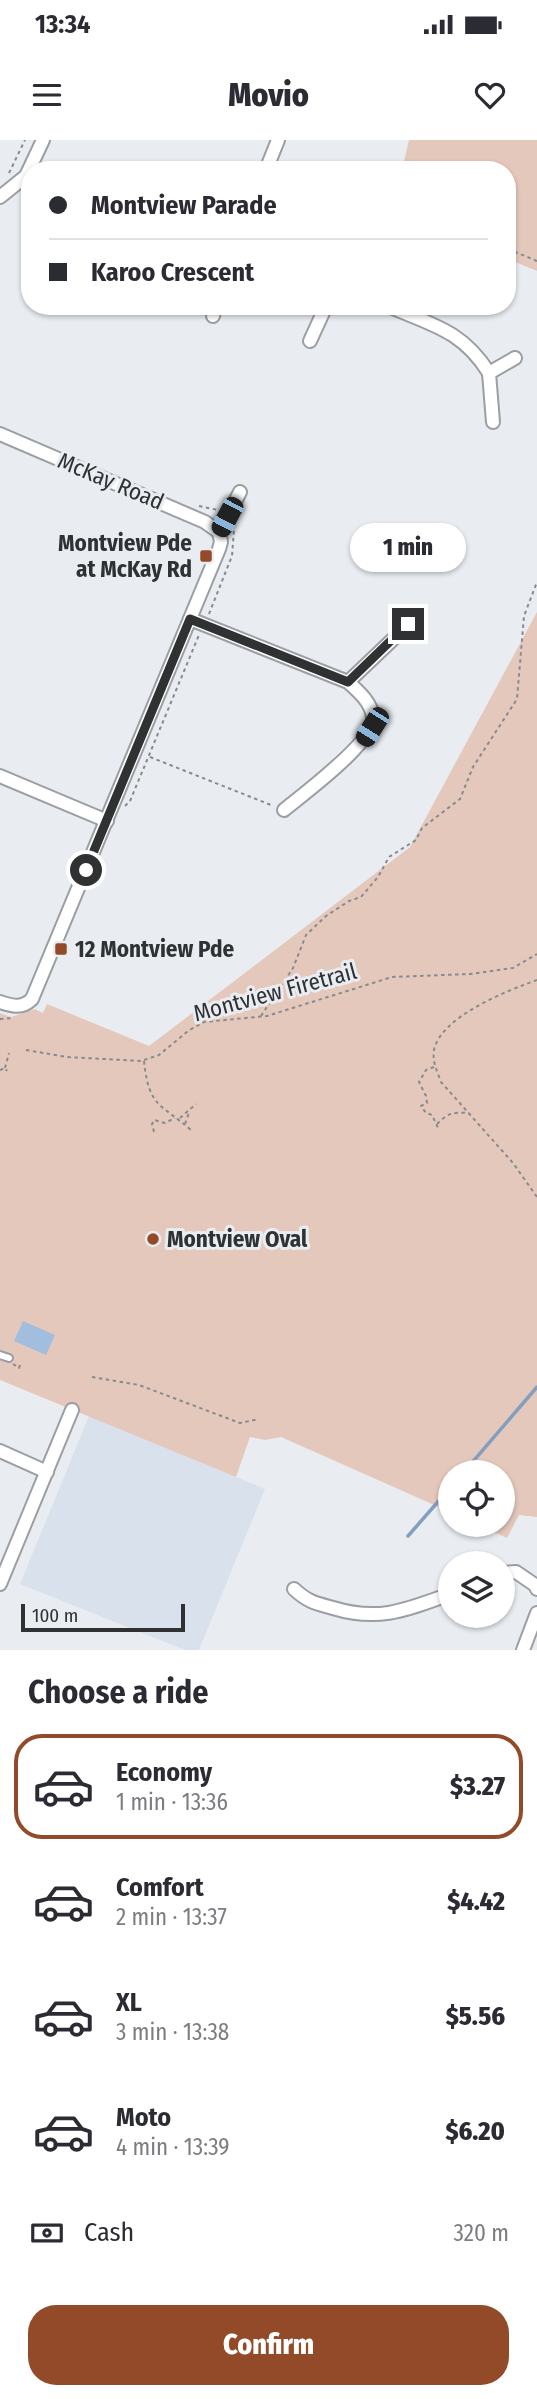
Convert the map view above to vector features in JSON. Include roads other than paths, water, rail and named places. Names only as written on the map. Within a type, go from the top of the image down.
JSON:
[{"type":"street","points":[[33,161],[43,140]]},
{"type":"street","points":[[270,161],[278,140]]},
{"type":"street","points":[[0,197],[21,180]]},
{"type":"street","points":[[310,341],[322,315]]},
{"type":"street","points":[[409,315],[458,336],[476,353],[489,373],[493,422]]},
{"type":"street","points":[[489,373],[515,358]]},
{"type":"street","name":"McKay Road","points":[[0,434],[205,522],[219,532]]},
{"type":"street","points":[[0,1002],[18,1007],[32,999],[219,549],[219,532],[240,492]]},
{"type":"street","points":[[190,619],[348,682],[360,692],[368,705],[374,718],[362,743],[284,810]]},
{"type":"street","points":[[348,682],[408,624]]},
{"type":"street","points":[[0,776],[107,821]]},
{"type":"street","points":[[0,1584],[72,1410]]},
{"type":"street","points":[[0,1451],[47,1472]]},
{"type":"street","points":[[515,1572],[537,1589]]},
{"type":"street","points":[[294,1589],[306,1601],[357,1615],[389,1614],[438,1598]]},
{"type":"street","points":[[523,1650],[537,1613]]},
{"type":"lane","points":[[0,1355],[9,1358]]},
{"type":"waterway","points":[[474,1460],[537,1387]]},
{"type":"waterway","points":[[408,1536],[438,1502]]},
{"type":"place","name":"Montview Pde at McKay Rd","points":[[206,556]]},
{"type":"place","name":"12 Montview Pde","points":[[61,949]]},
{"type":"place","name":"Montview Oval","points":[[153,1239]]}]
